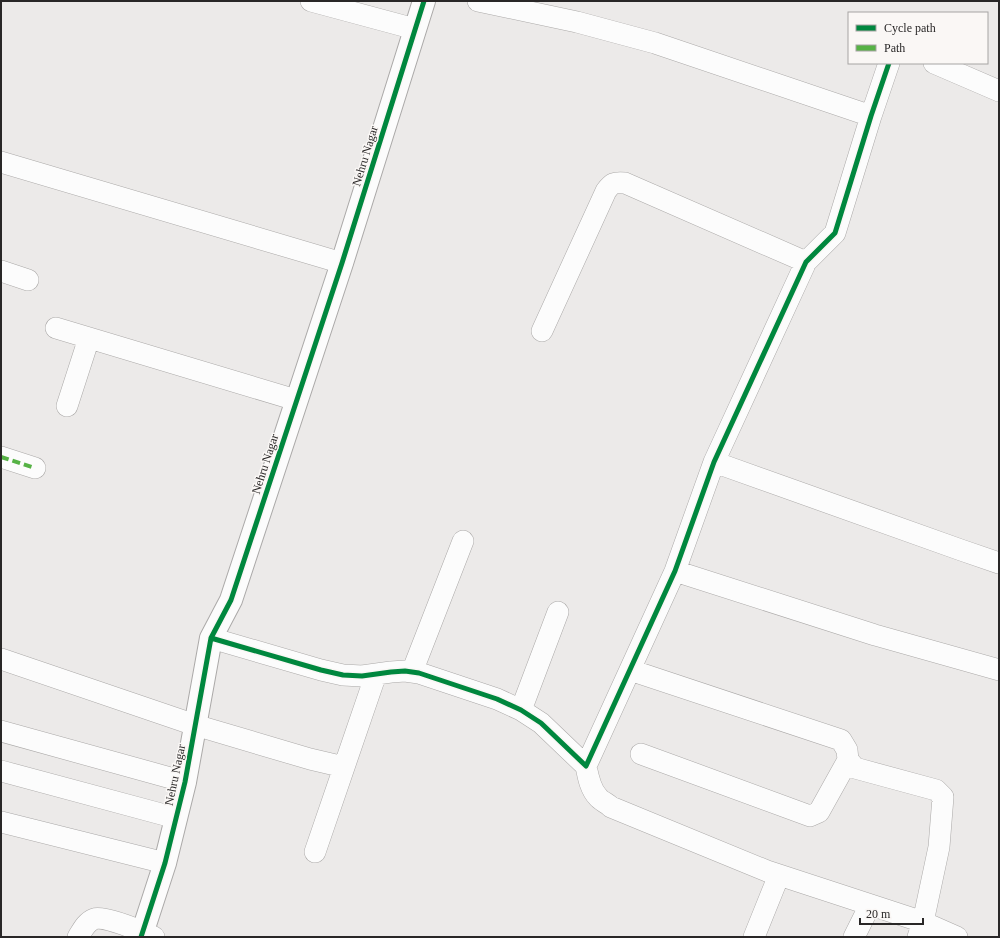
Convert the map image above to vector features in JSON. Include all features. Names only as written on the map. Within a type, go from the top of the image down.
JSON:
[{"type":"street","points":[[311,1],[415,29]]},
{"type":"street","name":"Nehru Nagar","points":[[146,935],[185,782],[211,638],[231,600],[342,263],[424,1]]},
{"type":"street","points":[[478,1],[551,8],[577,22],[655,43],[871,116]]},
{"type":"street","points":[[586,766],[675,571],[714,462],[806,262],[835,233],[889,64]]},
{"type":"street","points":[[936,64],[999,92]]},
{"type":"street","points":[[1,162],[342,263]]},
{"type":"street","points":[[542,331],[606,192],[610,185],[614,183],[619,182],[625,184],[806,262]]},
{"type":"street","points":[[1,271],[28,280]]},
{"type":"street","points":[[56,328],[296,400]]},
{"type":"street","points":[[67,406],[89,338]]},
{"type":"street","points":[[1,457],[35,468]]},
{"type":"street","points":[[714,462],[999,563]]},
{"type":"street","points":[[412,672],[463,541]]},
{"type":"street","points":[[675,571],[875,636],[999,670]]},
{"type":"street","points":[[521,710],[558,612]]},
{"type":"street","points":[[211,638],[343,675],[362,676],[405,671],[419,673],[497,699],[521,710],[541,723],[586,766],[593,789],[598,797],[611,806],[767,872],[870,905],[920,930],[957,937]]},
{"type":"street","points":[[1,659],[195,724],[310,759],[344,767]]},
{"type":"street","points":[[630,670],[841,740],[847,750],[848,760],[819,812],[810,816],[641,754]]},
{"type":"street","points":[[315,852],[376,674]]},
{"type":"street","points":[[1,731],[185,782]]},
{"type":"street","points":[[848,760],[855,768],[936,790],[943,797],[939,847],[920,930]]},
{"type":"street","points":[[1,771],[176,818]]},
{"type":"street","points":[[1,822],[165,863]]},
{"type":"street","points":[[754,937],[779,875]]},
{"type":"street","points":[[854,937],[870,905]]},
{"type":"street","points":[[78,937],[88,922],[97,918],[108,919],[146,935]]},
{"type":"marked path","points":[[1,457],[35,468]]},
{"type":"cycle path","points":[[141,937],[165,863],[185,782],[211,638],[231,600],[342,263],[424,1]]},
{"type":"cycle path","points":[[211,638],[343,675],[362,676],[405,671],[419,673],[497,699],[521,710],[541,723],[586,766],[675,571],[714,462],[806,262],[835,233],[889,64]]}]
